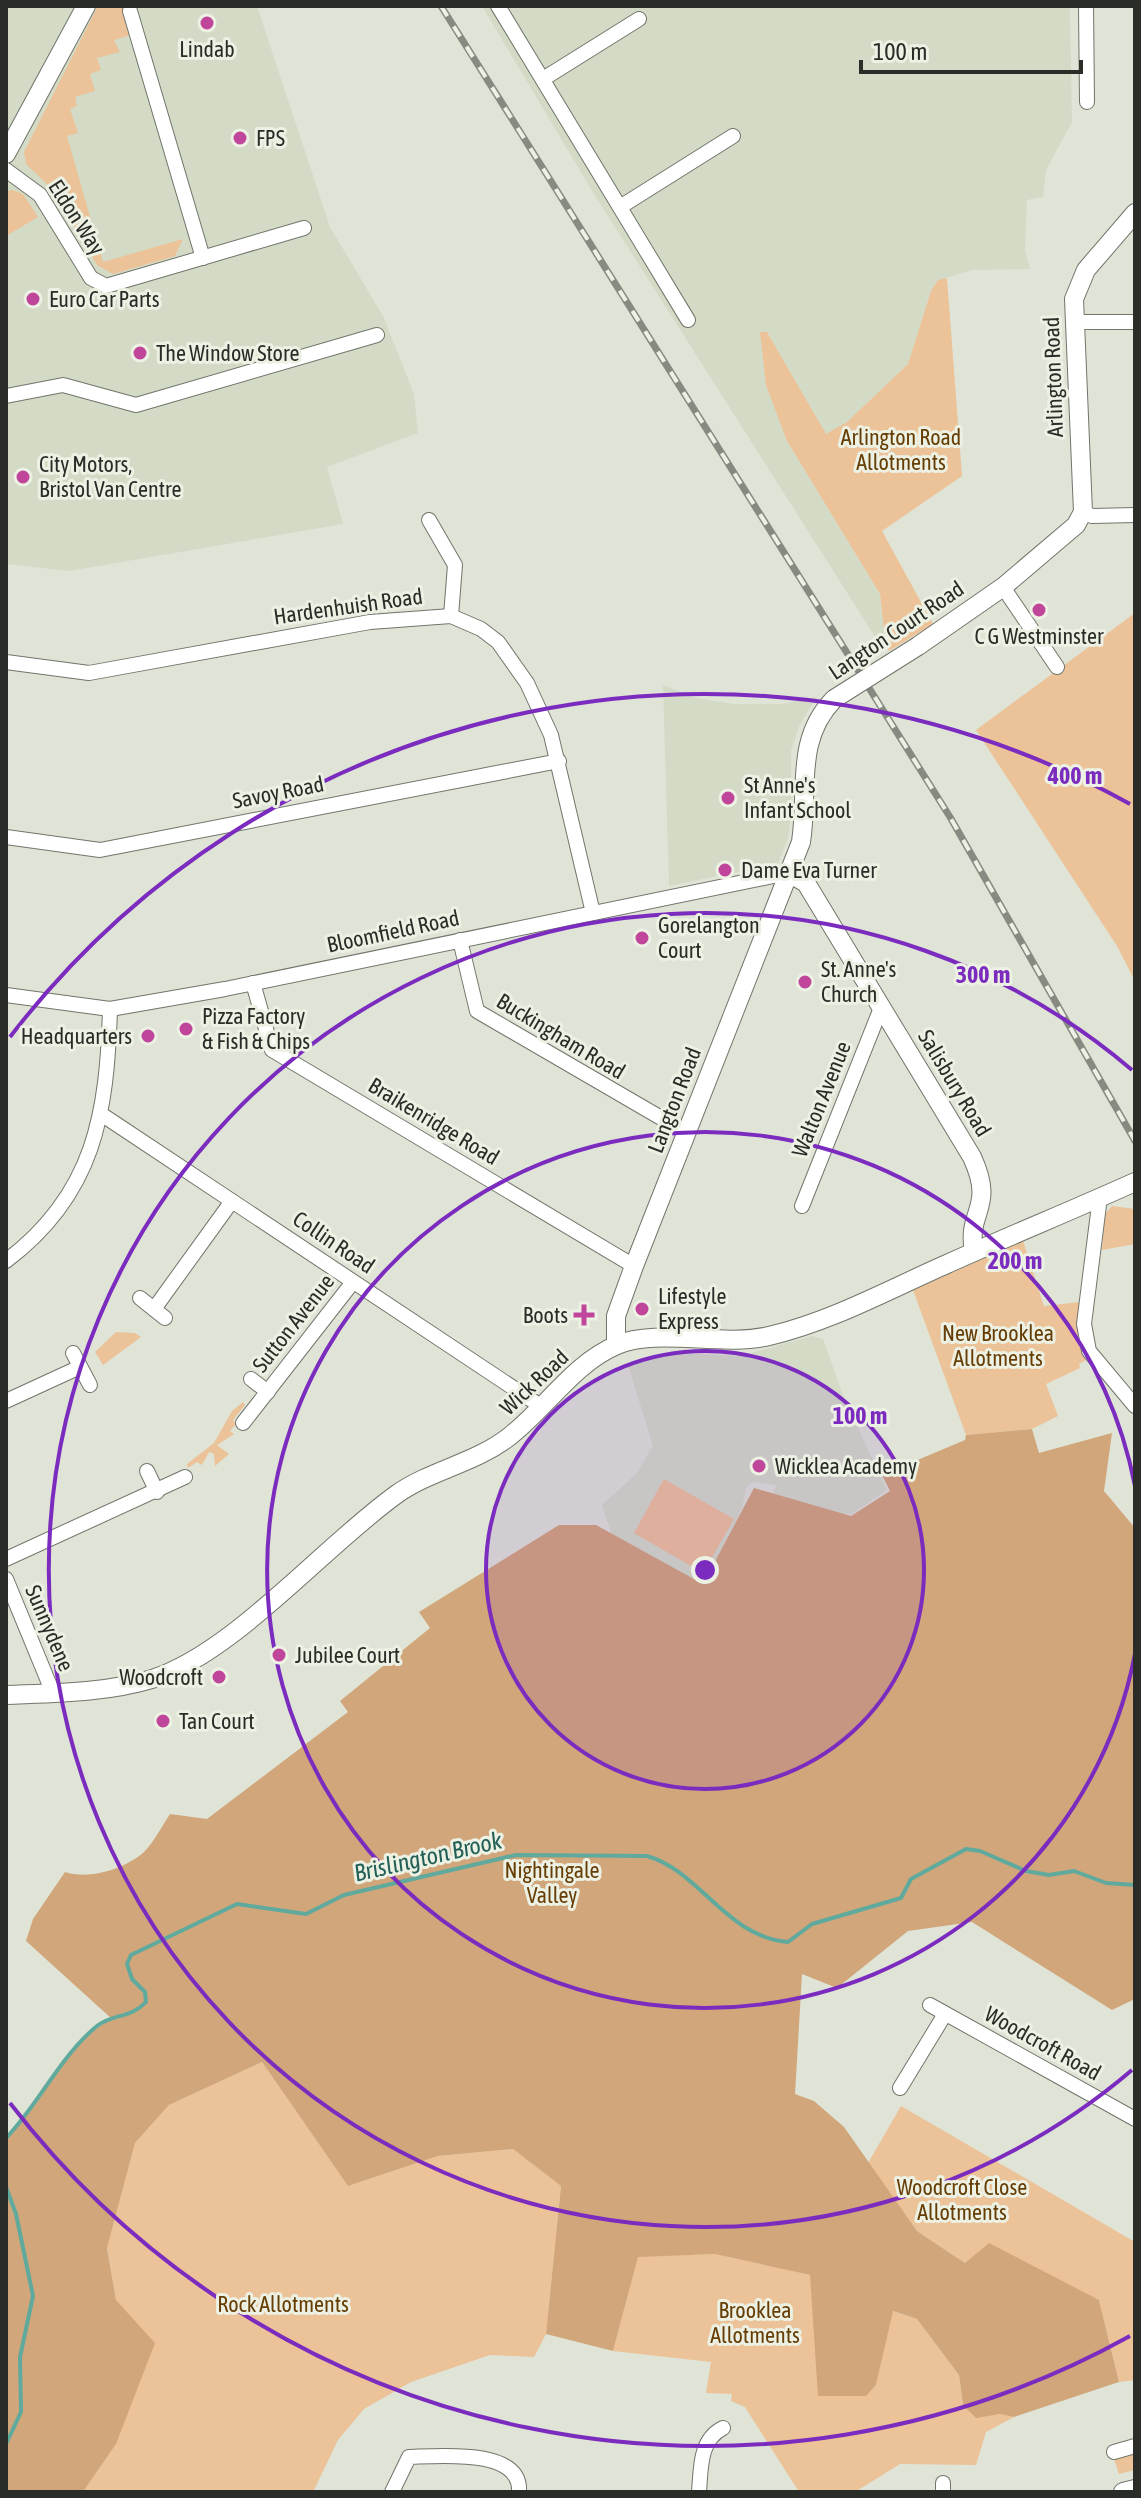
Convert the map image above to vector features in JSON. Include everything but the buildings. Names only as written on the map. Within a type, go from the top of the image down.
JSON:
[{"type":"street","points":[[6,154],[86,6]]},
{"type":"street","points":[[498,6],[688,320]]},
{"type":"street","points":[[1086,6],[1087,102]]},
{"type":"street","points":[[130,11],[203,258]]},
{"type":"street","points":[[543,79],[639,19]]},
{"type":"street","points":[[620,207],[733,136]]},
{"type":"street","name":"Eldon Way","points":[[6,170],[40,195],[91,278],[106,286],[304,228]]},
{"type":"street","name":"Arlington Road","points":[[1083,512],[1074,299],[1086,270],[1135,213]]},
{"type":"street","points":[[1073,322],[1135,322]]},
{"type":"street","points":[[6,396],[63,385],[136,405],[377,335]]},
{"type":"street","points":[[1083,512],[1092,516],[1135,515]]},
{"type":"street","name":"Langton Court Road","points":[[788,873],[801,842],[804,758],[819,715],[834,699],[1003,587],[1076,525],[1083,512]]},
{"type":"street","points":[[429,520],[455,565],[451,616]]},
{"type":"street","points":[[1003,587],[1057,667]]},
{"type":"street","name":"Hardenhuish Road","points":[[6,662],[89,673],[370,622],[451,616],[481,629],[509,656],[527,683],[551,735],[559,761],[593,913]]},
{"type":"street","name":"Savoy Road","points":[[6,837],[100,850],[559,761]]},
{"type":"street","name":"Bloomfield Road","points":[[6,995],[110,1009],[253,983],[788,873]]},
{"type":"street","name":"Salisbury Road","points":[[788,873],[806,883],[983,1180],[984,1201],[971,1235],[974,1252]]},
{"type":"street","name":"Langton Road","points":[[616,1345],[616,1316],[634,1266],[788,873]]},
{"type":"street","name":"Buckingham Road","points":[[460,940],[477,1011],[687,1133]]},
{"type":"street","name":"Braikenridge Road","points":[[253,983],[272,1050],[634,1266]]},
{"type":"street","name":"Walton Avenue","points":[[802,1206],[881,1008]]},
{"type":"street","points":[[6,1261],[34,1239],[69,1196],[92,1152],[106,1091],[110,1009]]},
{"type":"street","name":"Collin Road","points":[[101,1114],[542,1407]]},
{"type":"street","name":"Wick Road","points":[[6,1695],[53,1693],[154,1678],[188,1661],[255,1614],[400,1492],[486,1453],[590,1362],[616,1345],[643,1338],[728,1342],[770,1336],[901,1285],[1134,1183]]},
{"type":"street","points":[[1100,1197],[1084,1324],[1089,1351],[1135,1406]]},
{"type":"street","points":[[140,1298],[160,1313],[232,1201]]},
{"type":"street","name":"Sutton Avenue","points":[[243,1423],[353,1282]]},
{"type":"street","points":[[6,1401],[77,1360],[90,1385]]},
{"type":"street","name":"Sutton Avenue","points":[[251,1379],[268,1392]]},
{"type":"street","points":[[147,1471],[157,1492]]},
{"type":"street","points":[[6,1559],[185,1477]]},
{"type":"street","name":"Sunnydene","points":[[6,1579],[53,1693]]},
{"type":"street","name":"Woodcroft Road","points":[[930,2005],[1135,2119]]},
{"type":"street","points":[[900,2088],[945,2014]]},
{"type":"street","points":[[699,2492],[702,2451],[714,2432],[723,2428]]},
{"type":"street","points":[[1114,2452],[1135,2446]]},
{"type":"street","points":[[392,2492],[409,2457],[424,2456],[495,2460],[511,2466],[520,2482],[519,2492]]},
{"type":"street","points":[[1123,2492],[1135,2489]]},
{"type":"shaded area","points":[[6,6],[257,6],[330,227],[383,316],[414,394],[418,433],[327,467],[343,524],[69,571],[6,564]]},
{"type":"shaded area","points":[[482,6],[1070,6],[1072,122],[1046,170],[1043,197],[1027,200],[1025,251],[1030,269],[973,270],[938,280],[931,291],[908,364],[847,422],[826,435],[767,332],[761,332],[787,441],[880,594],[885,640],[879,643],[594,194]]},
{"type":"shaded area","name":"St Anne's Infant School","points":[[663,685],[696,698],[733,704],[783,704],[817,697],[799,726],[791,751],[791,814],[788,838],[778,864],[669,886]]},
{"type":"shaded area","name":"Wicklea Academy","points":[[812,1336],[823,1339],[844,1398],[887,1490],[852,1514],[768,1515],[776,1485],[752,1482],[746,1488],[742,1509],[693,1607],[614,1541],[602,1505],[636,1474],[653,1446],[628,1365],[670,1353],[741,1356]]},
{"type":"green space","points":[[98,6],[123,6],[131,35],[114,40],[120,52],[97,58],[101,70],[90,74],[95,91],[75,97],[77,106],[70,109],[78,133],[67,136],[103,262],[183,239],[175,256],[113,274],[97,265],[51,188],[26,164],[24,152]]},
{"type":"green space","points":[[6,191],[23,194],[38,217],[6,236]]},
{"type":"green space","name":"Arlington Road Allotments","points":[[947,278],[962,476],[882,531],[933,624],[889,651],[880,594],[787,441],[766,385],[760,332],[767,332],[826,434],[847,422],[908,364],[931,291],[938,280]]},
{"type":"green space","points":[[1135,613],[1135,981],[1117,946],[976,730]]},
{"type":"green space","points":[[1112,1206],[1135,1209],[1135,1244],[1102,1250],[1105,1214]]},
{"type":"green space","name":"New Brooklea Allotments","points":[[1023,1241],[1044,1306],[1080,1302],[1078,1340],[1086,1360],[1079,1364],[1080,1368],[1046,1384],[1058,1416],[1032,1429],[966,1435],[913,1290]]},
{"type":"green space","points":[[116,1332],[135,1333],[141,1337],[103,1365],[95,1352]]},
{"type":"green space","points":[[243,1402],[245,1405],[233,1420],[236,1424],[230,1431],[234,1434],[217,1445],[229,1454],[215,1466],[214,1454],[209,1452],[202,1465],[197,1462],[188,1468],[187,1464],[214,1443],[232,1411]]},
{"type":"green space","name":"Nightingale Valley","points":[[1032,1429],[1039,1453],[1112,1433],[1104,1491],[1135,1528],[1135,1999],[1112,2010],[972,1922],[908,1931],[837,1988],[802,1974],[795,2094],[814,2101],[844,2127],[917,2231],[965,2263],[989,2243],[1099,2300],[1119,2382],[1014,2417],[1000,2414],[976,2418],[963,2405],[959,2375],[917,2319],[893,2311],[876,2385],[866,2396],[818,2396],[810,2275],[715,2254],[638,2257],[613,2351],[546,2334],[561,2186],[513,2149],[438,2156],[348,2186],[262,2062],[169,2105],[135,2143],[107,2248],[116,2300],[155,2343],[116,2444],[83,2492],[6,2492],[6,2138],[81,2042],[112,2019],[26,1941],[33,1919],[65,1872],[96,1874],[127,1863],[148,1848],[170,1814],[207,1819],[348,1712],[340,1701],[430,1628],[419,1612],[559,1525],[596,1525],[703,1584],[754,1488],[851,1516],[890,1491],[882,1475],[965,1440],[966,1435]]},
{"type":"green space","points":[[664,1479],[734,1519],[703,1573],[634,1533]]},
{"type":"green space","name":"Rock Allotments","points":[[262,2062],[348,2186],[438,2156],[513,2149],[561,2186],[546,2334],[534,2357],[490,2355],[411,2382],[364,2409],[338,2440],[313,2492],[83,2492],[116,2444],[116,2300],[107,2247],[135,2143],[169,2105]]},
{"type":"green space","name":"Woodcroft Close Allotments","points":[[901,2106],[1135,2242],[1135,2380],[1119,2382],[1099,2300],[965,2263],[917,2231],[868,2163]]},
{"type":"green space","name":"Brooklea Allotments","points":[[716,2254],[810,2275],[865,2396],[876,2385],[892,2311],[917,2319],[959,2375],[963,2405],[1014,2417],[986,2432],[976,2465],[900,2464],[855,2492],[799,2492],[745,2407],[731,2401],[732,2394],[706,2393],[711,2362],[613,2351],[638,2256]]},
{"type":"green space","points":[[1135,2452],[1135,2470],[1119,2474],[1114,2459]]},
{"type":"waterway","name":"Brislington Brook","points":[[6,2138],[84,2038],[103,2022],[134,2011],[146,2002],[145,1992],[132,1979],[127,1964],[131,1955],[237,1904],[306,1914],[344,1895],[516,1855],[647,1856],[683,1875],[747,1929],[788,1942],[812,1924],[901,1898],[911,1879],[966,1849],[980,1851],[1026,1871],[1049,1875],[1074,1871],[1106,1883],[1135,1885]]},
{"type":"waterway","name":"Brislington Brook","points":[[6,2187],[16,2214],[33,2296],[20,2357],[21,2412],[6,2444]]},
{"type":"railway","points":[[441,6],[950,817],[1135,1141]]},
{"type":"place","name":"Lindab","points":[[207,23]]},
{"type":"place","name":"FPS","points":[[240,138]]},
{"type":"place","name":"Euro Car Parts","points":[[33,299]]},
{"type":"place","name":"The Window Store","points":[[140,353]]},
{"type":"place","name":"City Motors, Bristol Van Centre","points":[[23,477]]},
{"type":"place","name":"C G Westminster","points":[[1039,610]]},
{"type":"place","name":"St Anne's Infant School","points":[[728,798]]},
{"type":"place","name":"Dame Eva Turner","points":[[725,870]]},
{"type":"place","name":"Gorelangton Court","points":[[642,938]]},
{"type":"place","name":"St. Anne's Church","points":[[805,982]]},
{"type":"place","name":"Pizza Factory & Fish & Chips","points":[[186,1029]]},
{"type":"place","name":"Headquarters","points":[[148,1036]]},
{"type":"place","name":"Lifestyle Express","points":[[642,1309]]},
{"type":"place","name":"Boots","points":[[584,1315]]},
{"type":"place","name":"Wicklea Academy","points":[[759,1466]]},
{"type":"place","name":"Jubilee Court","points":[[279,1655]]},
{"type":"place","name":"Woodcroft","points":[[219,1677]]},
{"type":"place","name":"Tan Court","points":[[163,1721]]}]
